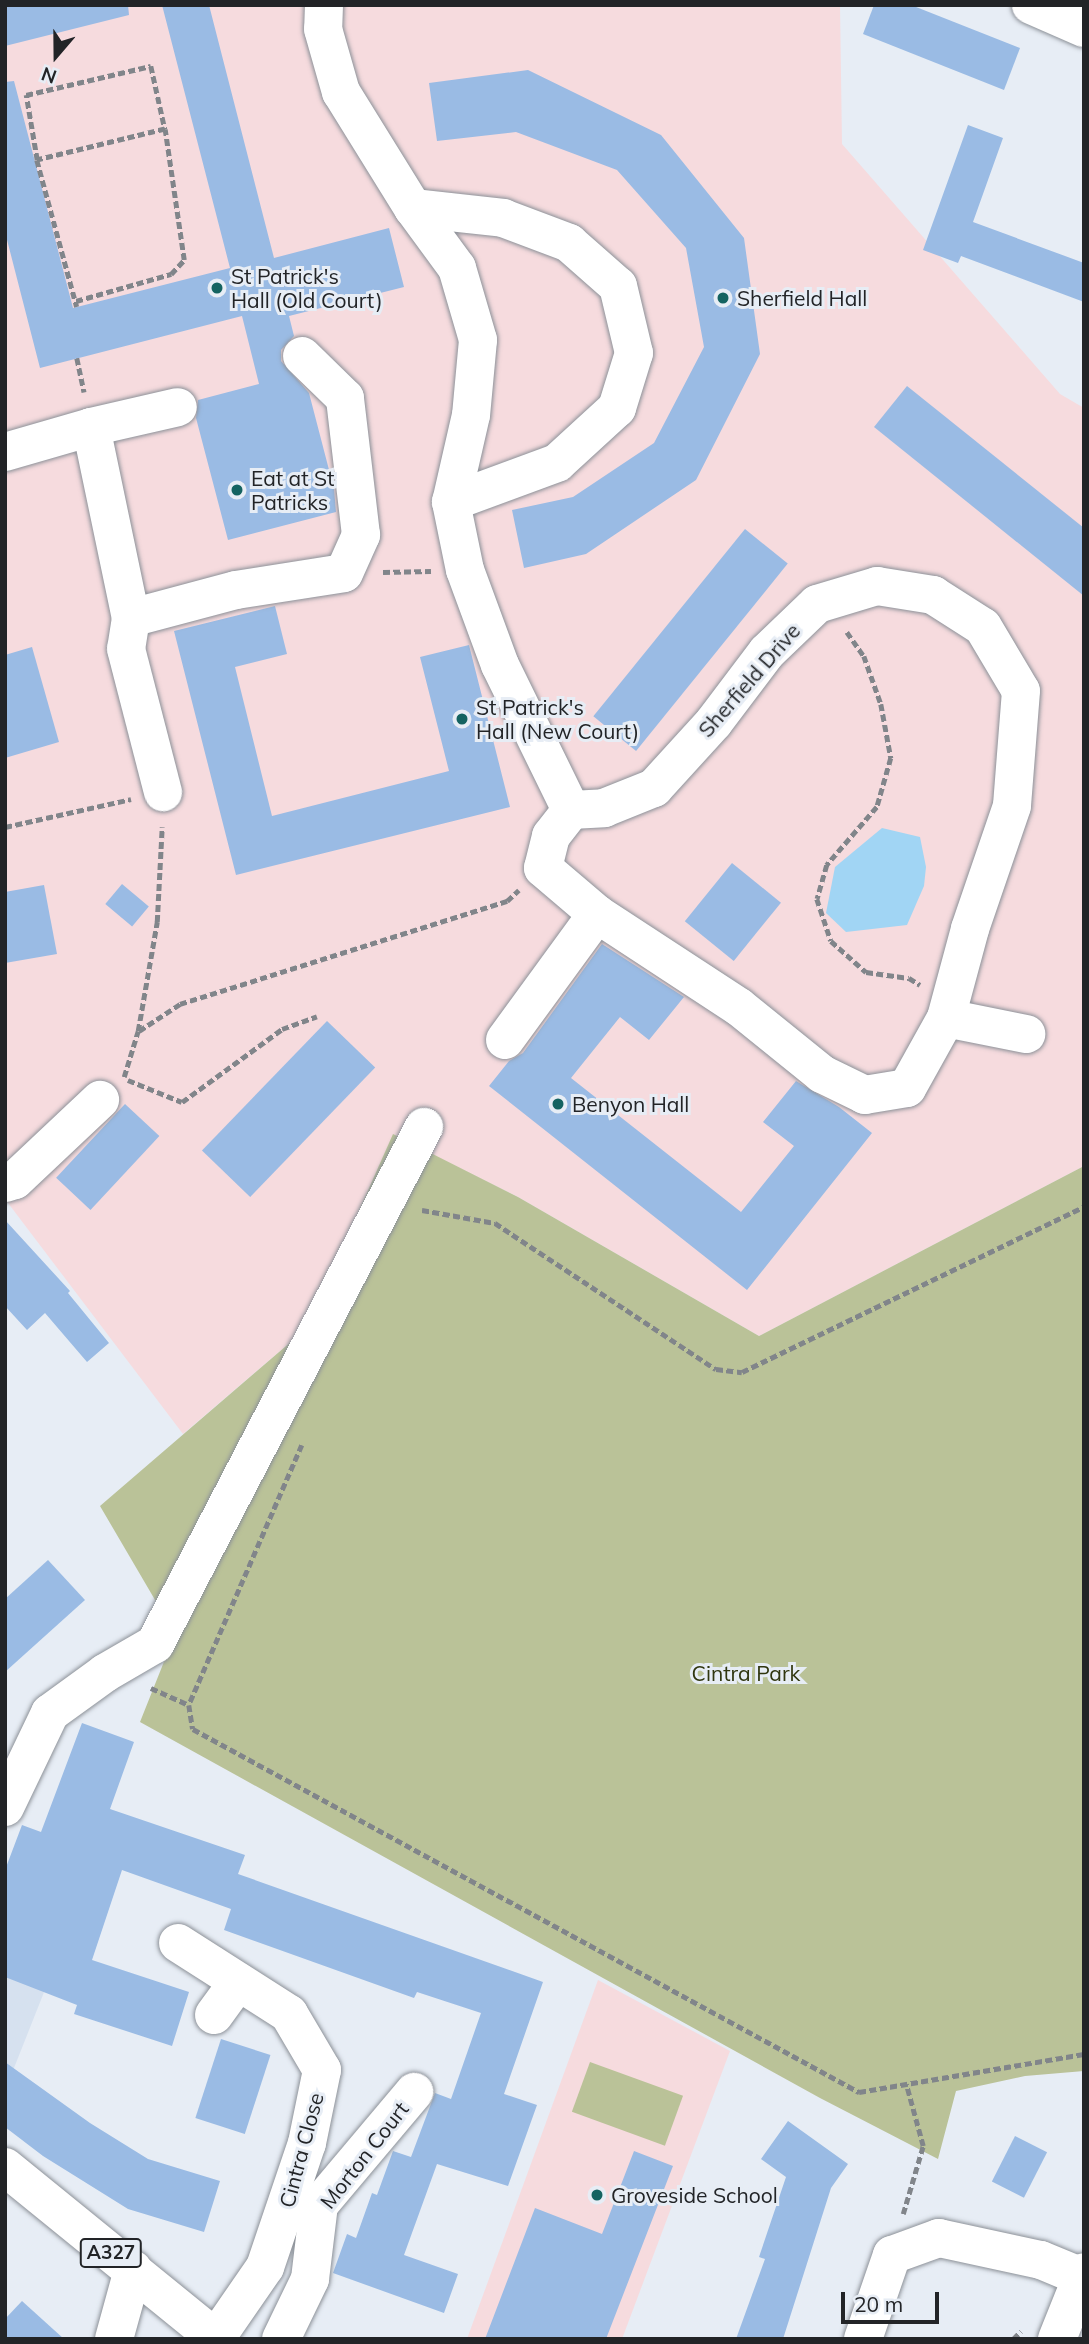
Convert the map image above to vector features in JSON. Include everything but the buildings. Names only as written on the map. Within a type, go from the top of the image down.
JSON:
[{"type":"street","points":[[324,5],[323,29],[341,92],[413,208],[457,268],[478,340],[471,415],[451,502],[465,570],[500,665],[571,810],[551,836],[543,869]]},
{"type":"street","points":[[1031,5],[1084,28]]},
{"type":"street","points":[[413,208],[503,218],[569,243],[618,286],[634,353],[617,408],[557,463],[451,502]]},
{"type":"street","points":[[131,618],[236,590],[344,573],[361,535],[345,398],[302,356]]},
{"type":"street","points":[[5,452],[91,427],[178,407]]},
{"type":"street","points":[[91,427],[131,618],[126,649],[163,792]]},
{"type":"street","name":"Sherfield Drive","points":[[543,869],[597,914],[739,1007],[821,1074],[865,1095],[907,1088],[948,1012],[970,929],[1012,806],[1021,691],[983,626],[933,595],[877,586],[817,604],[767,652],[714,722],[654,788],[604,808],[571,810]]},
{"type":"street","points":[[505,1040],[597,914]]},
{"type":"street","points":[[948,1012],[1026,1034]]},
{"type":"street","points":[[5,1183],[15,1180],[112,1089]]},
{"type":"street","points":[[5,1807],[13,1764],[50,1713],[105,1673],[155,1644],[424,1127]]},
{"type":"street","name":"Cintra Close","points":[[178,1943],[289,2014],[322,2070],[307,2143],[265,2267],[217,2338]]},
{"type":"street","points":[[214,2015],[238,1982]]},
{"type":"street","name":"Morton Court","points":[[281,2339],[310,2279],[319,2204],[414,2092]]},
{"type":"street","name":"A327","points":[[5,2167],[217,2338]]},
{"type":"street","points":[[863,2339],[892,2255],[939,2238],[1041,2260],[1083,2274],[1057,2339]]},
{"type":"street","points":[[114,2339],[133,2270]]},
{"type":"path","points":[[151,66],[165,129],[184,260],[171,274],[77,304],[37,160],[26,95],[151,66]]},
{"type":"path","points":[[37,160],[165,129]]},
{"type":"path","points":[[344,573],[465,570]]},
{"type":"path","points":[[817,604],[841,624],[864,656],[881,704],[891,758],[877,807],[827,866],[817,899],[831,941],[866,972],[909,978],[948,1012]]},
{"type":"path","points":[[5,827],[163,792],[157,922],[138,1031],[112,1089],[182,1102],[282,1029],[317,1016]]},
{"type":"path","points":[[138,1031],[180,1004],[507,901],[543,869]]},
{"type":"path","points":[[412,1217],[421,1210],[495,1223],[716,1369],[742,1372],[1084,1207]]},
{"type":"path","points":[[306,1436],[189,1705],[193,1729],[859,2092],[1084,2054]]},
{"type":"path","points":[[892,2255],[923,2146],[906,2084]]},
{"type":"shaded area","points":[[5,5],[840,5],[842,144],[1060,394],[1084,408],[1084,1166],[759,1336],[518,1197],[393,1135],[307,1328],[183,1434],[5,1199]]},
{"type":"shaded area","points":[[5,1947],[54,1967],[14,2068],[5,2081]]},
{"type":"shaded area","name":"Groveside School","points":[[598,1980],[730,2051],[622,2339],[467,2339]]},
{"type":"green space","name":"Cintra Park","points":[[393,1134],[518,1197],[759,1336],[1084,1166],[1084,2071],[1025,2076],[956,2091],[938,2159],[820,2098],[140,1722],[175,1634],[100,1506],[307,1328]]},
{"type":"green space","points":[[590,2062],[683,2096],[665,2146],[572,2112]]},
{"type":"water","points":[[882,828],[920,837],[926,867],[924,886],[907,925],[846,932],[826,913],[835,867]]},
{"type":"place","name":"St Patrick's Hall (Old Court)","points":[[217,288]]},
{"type":"place","name":"Sherfield Hall","points":[[723,298]]},
{"type":"place","name":"Eat at St Patricks","points":[[237,490]]},
{"type":"place","name":"St Patrick's Hall (New Court)","points":[[462,719]]},
{"type":"place","name":"Benyon Hall","points":[[558,1104]]},
{"type":"place","name":"Groveside School","points":[[597,2195]]}]
